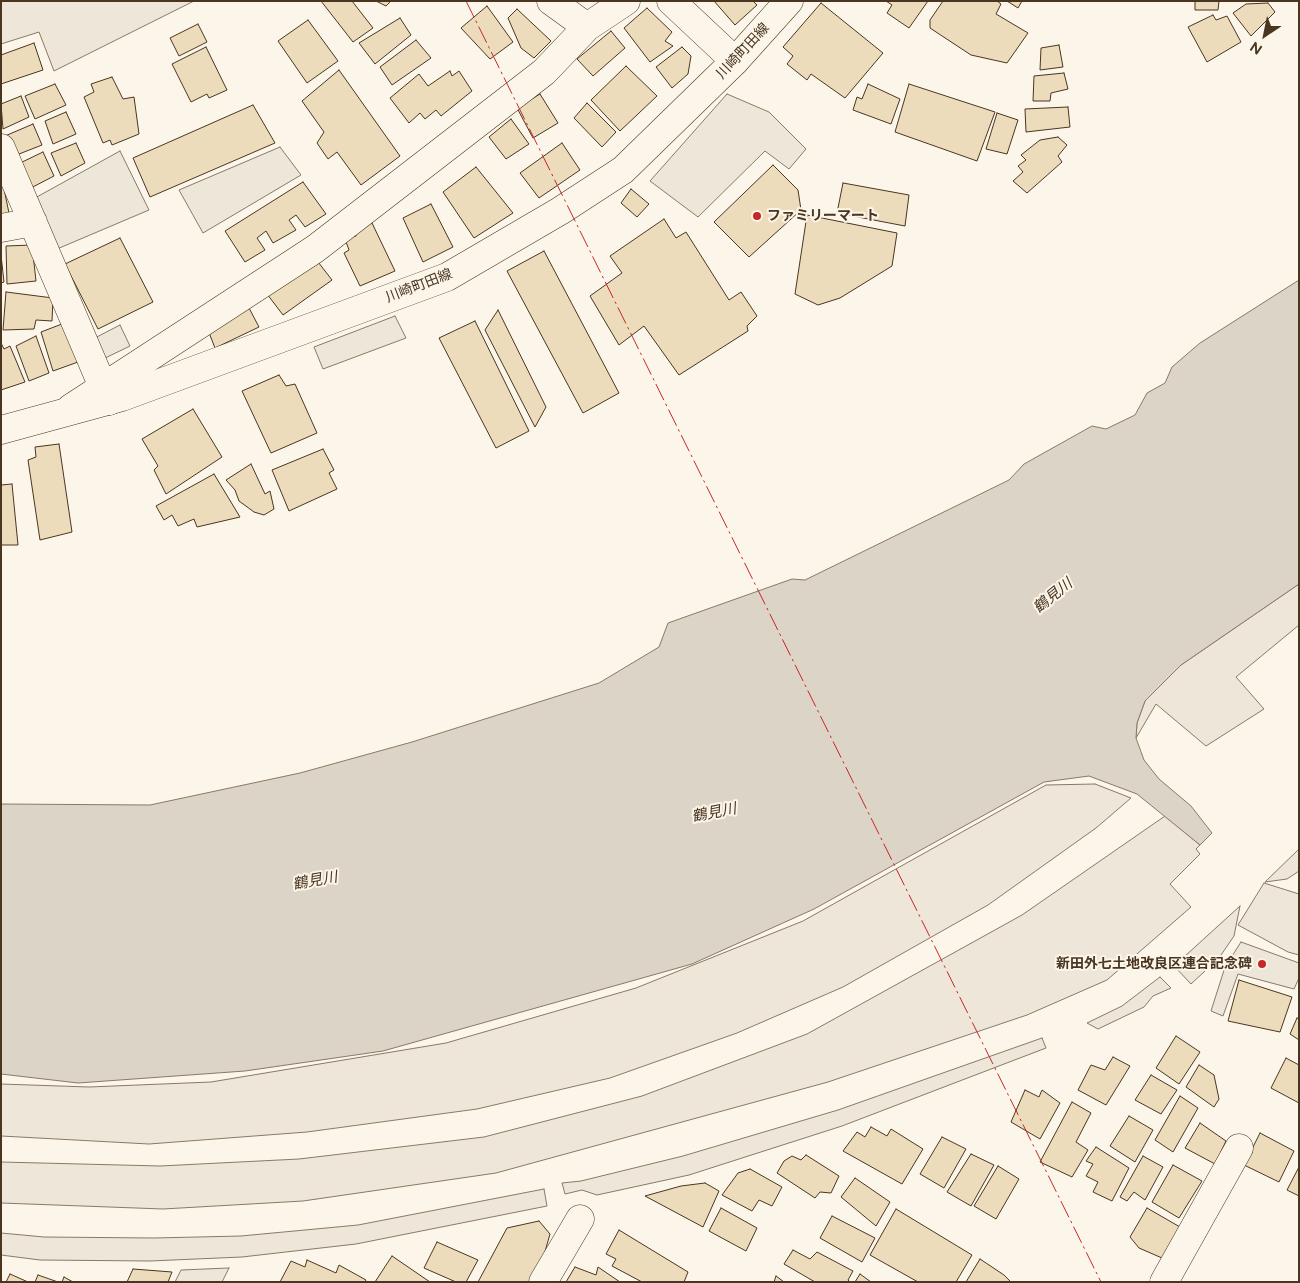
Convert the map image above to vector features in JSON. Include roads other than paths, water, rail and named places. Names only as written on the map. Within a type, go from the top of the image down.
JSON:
[{"type":"street","points":[[551,1],[587,27]]},
{"type":"street","points":[[1,148],[106,394],[315,249],[544,72],[587,27],[626,1]]},
{"type":"street","points":[[671,1],[735,61]]},
{"type":"street","name":"川崎町田線","points":[[1,430],[62,414],[106,394],[447,277],[560,211],[623,170],[735,61],[789,1]]},
{"type":"street","points":[[1,228],[33,222]]},
{"type":"street","points":[[1164,1282],[1238,1148]]},
{"type":"street","points":[[544,1282],[580,1219]]},
{"type":"water","name":"鶴見川","points":[[1299,280],[1299,584],[1181,665],[1145,701],[1137,723],[1136,738],[1144,760],[1159,779],[1191,806],[1212,833],[1200,845],[1137,794],[1089,776],[1044,782],[814,909],[692,964],[383,1051],[245,1071],[78,1083],[1,1074],[1,804],[150,805],[300,773],[412,742],[599,683],[659,647],[668,623],[792,579],[805,580],[1009,480],[1024,464],[1092,426],[1106,429],[1135,415],[1147,393],[1165,383],[1172,367],[1200,343]]},
{"type":"place","name":"ファミリーマート","points":[[757,216]]},
{"type":"place","name":"新田外七土地改良区連合記念碑","points":[[1262,964]]}]
